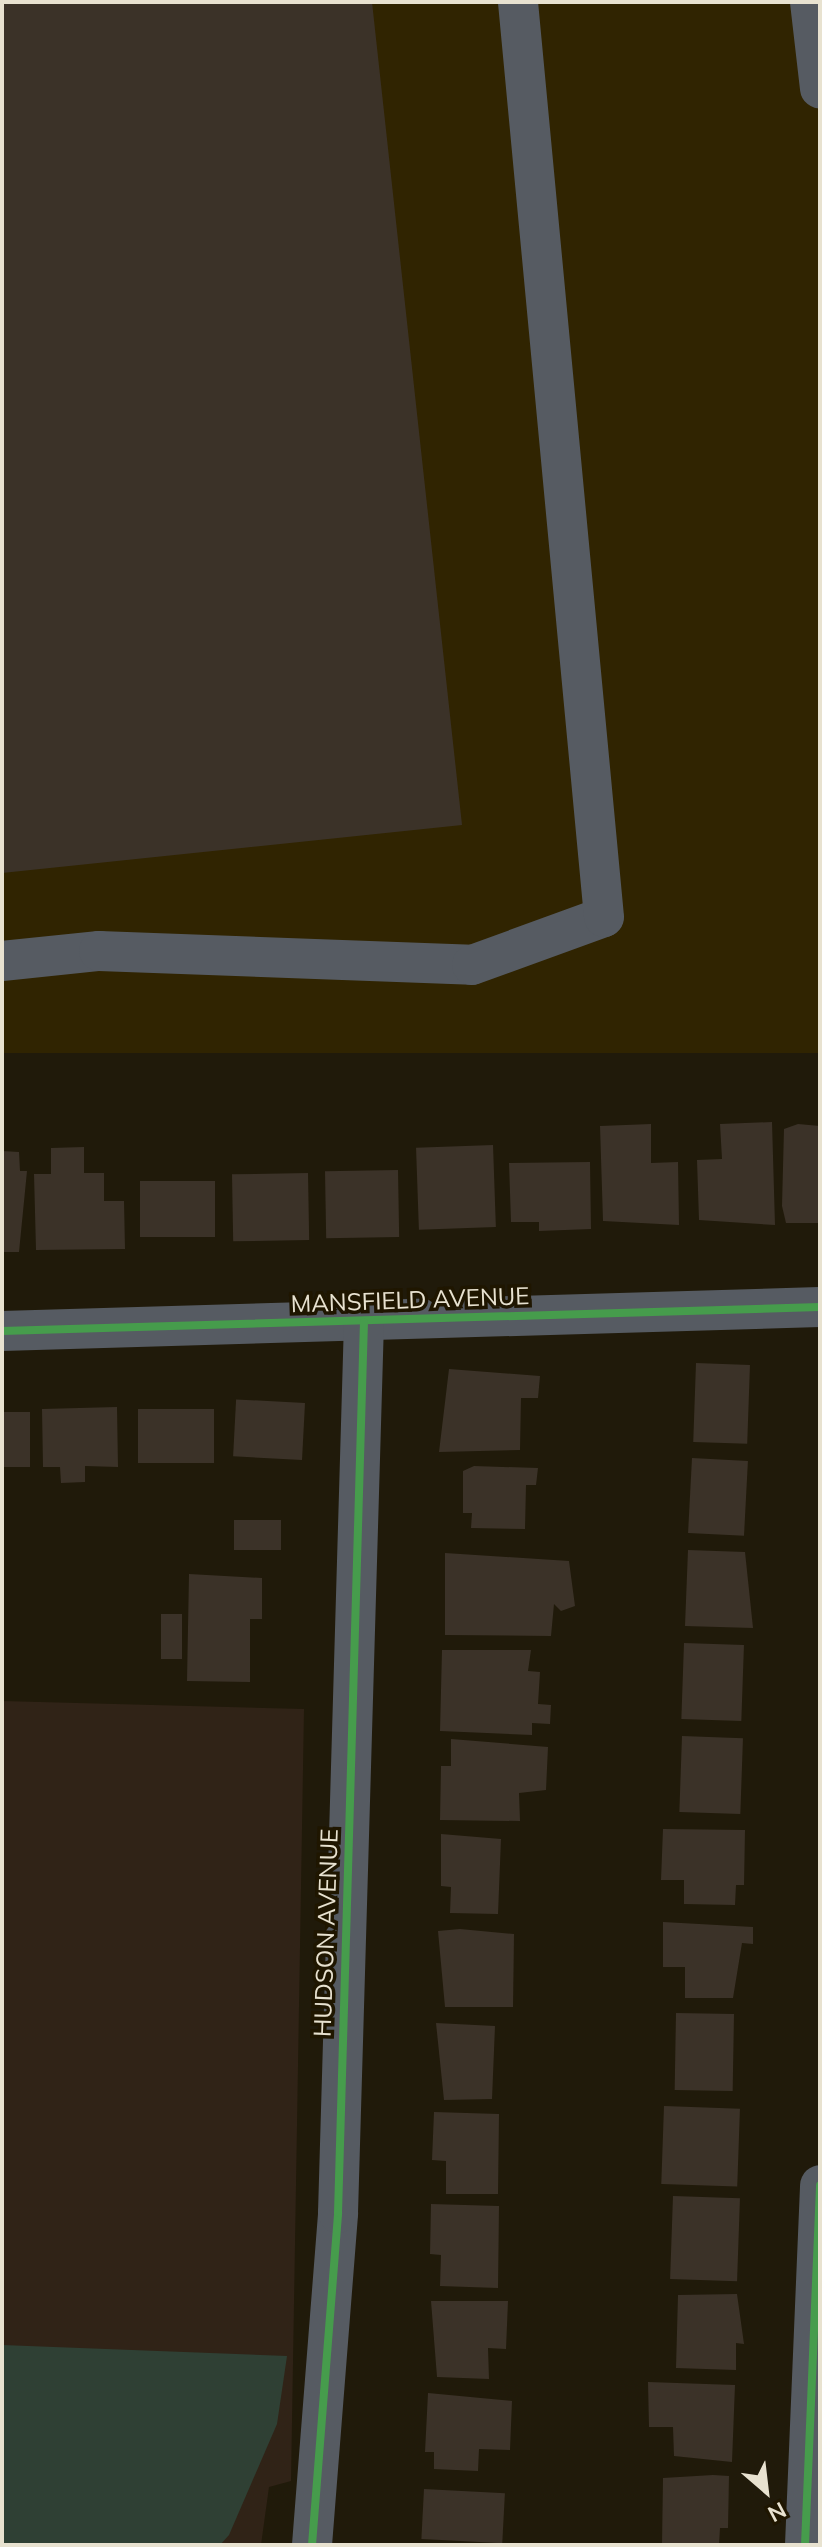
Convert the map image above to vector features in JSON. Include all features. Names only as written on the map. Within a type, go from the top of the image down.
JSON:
[{"type":"street","points":[[2,961],[99,951],[472,965],[604,917],[518,2]]},
{"type":"street","points":[[810,2],[820,88]]},
{"type":"street","name":"MANSFIELD AVENUE","points":[[2,1331],[820,1307]]},
{"type":"street","name":"HUDSON AVENUE","points":[[312,2545],[338,2213],[364,1322]]},
{"type":"street","points":[[805,2545],[820,2185]]},
{"type":"shaded area","points":[[2,2],[820,2],[820,1053],[2,1053]]},
{"type":"shaded area","points":[[2,1701],[304,1709],[291,2481],[269,2487],[261,2545],[2,2545]]},
{"type":"green space","points":[[2,2345],[287,2356],[277,2424],[229,2535],[220,2545],[2,2545]]},
{"type":"building","points":[[2,2],[372,2],[462,825],[2,873]]},
{"type":"building","points":[[772,1122],[775,1225],[699,1220],[697,1160],[722,1159],[720,1124]]},
{"type":"building","points":[[651,1124],[651,1163],[678,1162],[679,1225],[603,1221],[600,1126]]},
{"type":"building","points":[[798,1124],[820,1126],[820,1223],[786,1223],[782,1206],[784,1129]]},
{"type":"building","points":[[493,1145],[496,1227],[419,1230],[416,1148]]},
{"type":"building","points":[[84,1147],[84,1173],[104,1173],[104,1201],[124,1201],[125,1249],[36,1250],[34,1174],[51,1174],[51,1148]]},
{"type":"building","points":[[2,1151],[19,1152],[20,1171],[27,1171],[19,1252],[2,1252]]},
{"type":"building","points":[[590,1162],[591,1229],[539,1231],[539,1222],[511,1222],[509,1163]]},
{"type":"building","points":[[398,1170],[399,1237],[326,1238],[325,1171]]},
{"type":"building","points":[[308,1173],[309,1240],[233,1241],[232,1174]]},
{"type":"building","points":[[140,1181],[215,1181],[215,1237],[140,1237]]},
{"type":"building","points":[[696,1363],[750,1365],[747,1444],[693,1442]]},
{"type":"building","points":[[449,1369],[540,1376],[538,1398],[521,1398],[520,1450],[439,1452]]},
{"type":"building","points":[[236,1399],[305,1403],[302,1460],[233,1456]]},
{"type":"building","points":[[117,1407],[118,1467],[85,1466],[85,1482],[61,1483],[60,1467],[43,1467],[42,1409]]},
{"type":"building","points":[[138,1409],[214,1409],[214,1463],[138,1463]]},
{"type":"building","points":[[2,1412],[30,1412],[30,1467],[2,1467]]},
{"type":"building","points":[[692,1458],[748,1461],[744,1536],[688,1533]]},
{"type":"building","points":[[474,1466],[538,1468],[536,1485],[526,1485],[525,1529],[471,1528],[472,1513],[463,1513],[463,1471]]},
{"type":"building","points":[[234,1520],[281,1520],[281,1550],[234,1550]]},
{"type":"building","points":[[688,1550],[745,1552],[753,1628],[685,1626]]},
{"type":"building","points":[[445,1553],[569,1561],[575,1606],[561,1611],[554,1604],[551,1636],[445,1635]]},
{"type":"building","points":[[189,1574],[262,1578],[262,1619],[250,1619],[250,1682],[187,1681]]},
{"type":"building","points":[[161,1614],[182,1614],[182,1659],[161,1659]]},
{"type":"building","points":[[684,1643],[744,1645],[741,1721],[681,1719]]},
{"type":"building","points":[[442,1650],[531,1650],[528,1671],[540,1672],[538,1704],[551,1705],[550,1724],[532,1723],[532,1735],[440,1731]]},
{"type":"building","points":[[682,1736],[743,1738],[740,1814],[679,1812]]},
{"type":"building","points":[[451,1739],[548,1747],[546,1790],[519,1793],[520,1821],[440,1820],[441,1766],[451,1766]]},
{"type":"building","points":[[663,1829],[745,1830],[744,1885],[736,1885],[735,1905],[684,1904],[684,1880],[661,1880]]},
{"type":"building","points":[[441,1834],[501,1839],[498,1914],[450,1913],[451,1887],[441,1886]]},
{"type":"building","points":[[663,1922],[753,1927],[753,1944],[742,1943],[733,1998],[685,1998],[685,1967],[663,1967]]},
{"type":"building","points":[[460,1929],[514,1934],[513,2007],[445,2007],[438,1931]]},
{"type":"building","points":[[676,2013],[734,2014],[733,2091],[675,2090]]},
{"type":"building","points":[[436,2023],[495,2026],[492,2099],[444,2100]]},
{"type":"building","points":[[664,2106],[740,2109],[737,2187],[661,2184]]},
{"type":"building","points":[[434,2112],[499,2114],[498,2194],[446,2194],[446,2161],[432,2160]]},
{"type":"building","points":[[673,2196],[740,2198],[737,2281],[670,2279]]},
{"type":"building","points":[[431,2204],[499,2206],[498,2288],[440,2286],[441,2255],[430,2254]]},
{"type":"building","points":[[737,2294],[744,2344],[736,2343],[736,2370],[676,2368],[678,2295]]},
{"type":"building","points":[[431,2301],[508,2301],[506,2349],[488,2348],[489,2379],[437,2377]]},
{"type":"building","points":[[648,2382],[735,2385],[732,2462],[674,2456],[673,2427],[649,2427]]},
{"type":"building","points":[[428,2393],[512,2401],[510,2450],[479,2449],[478,2471],[434,2469],[434,2452],[425,2452]]},
{"type":"building","points":[[729,2476],[728,2528],[720,2528],[719,2545],[662,2545],[663,2478]]},
{"type":"building","points":[[424,2489],[505,2493],[502,2543],[421,2539]]},
{"type":"cycle path","points":[[2,1331],[820,1307]]},
{"type":"cycle path","points":[[312,2545],[338,2213],[364,1322]]},
{"type":"cycle path","points":[[805,2545],[820,2185]]}]
